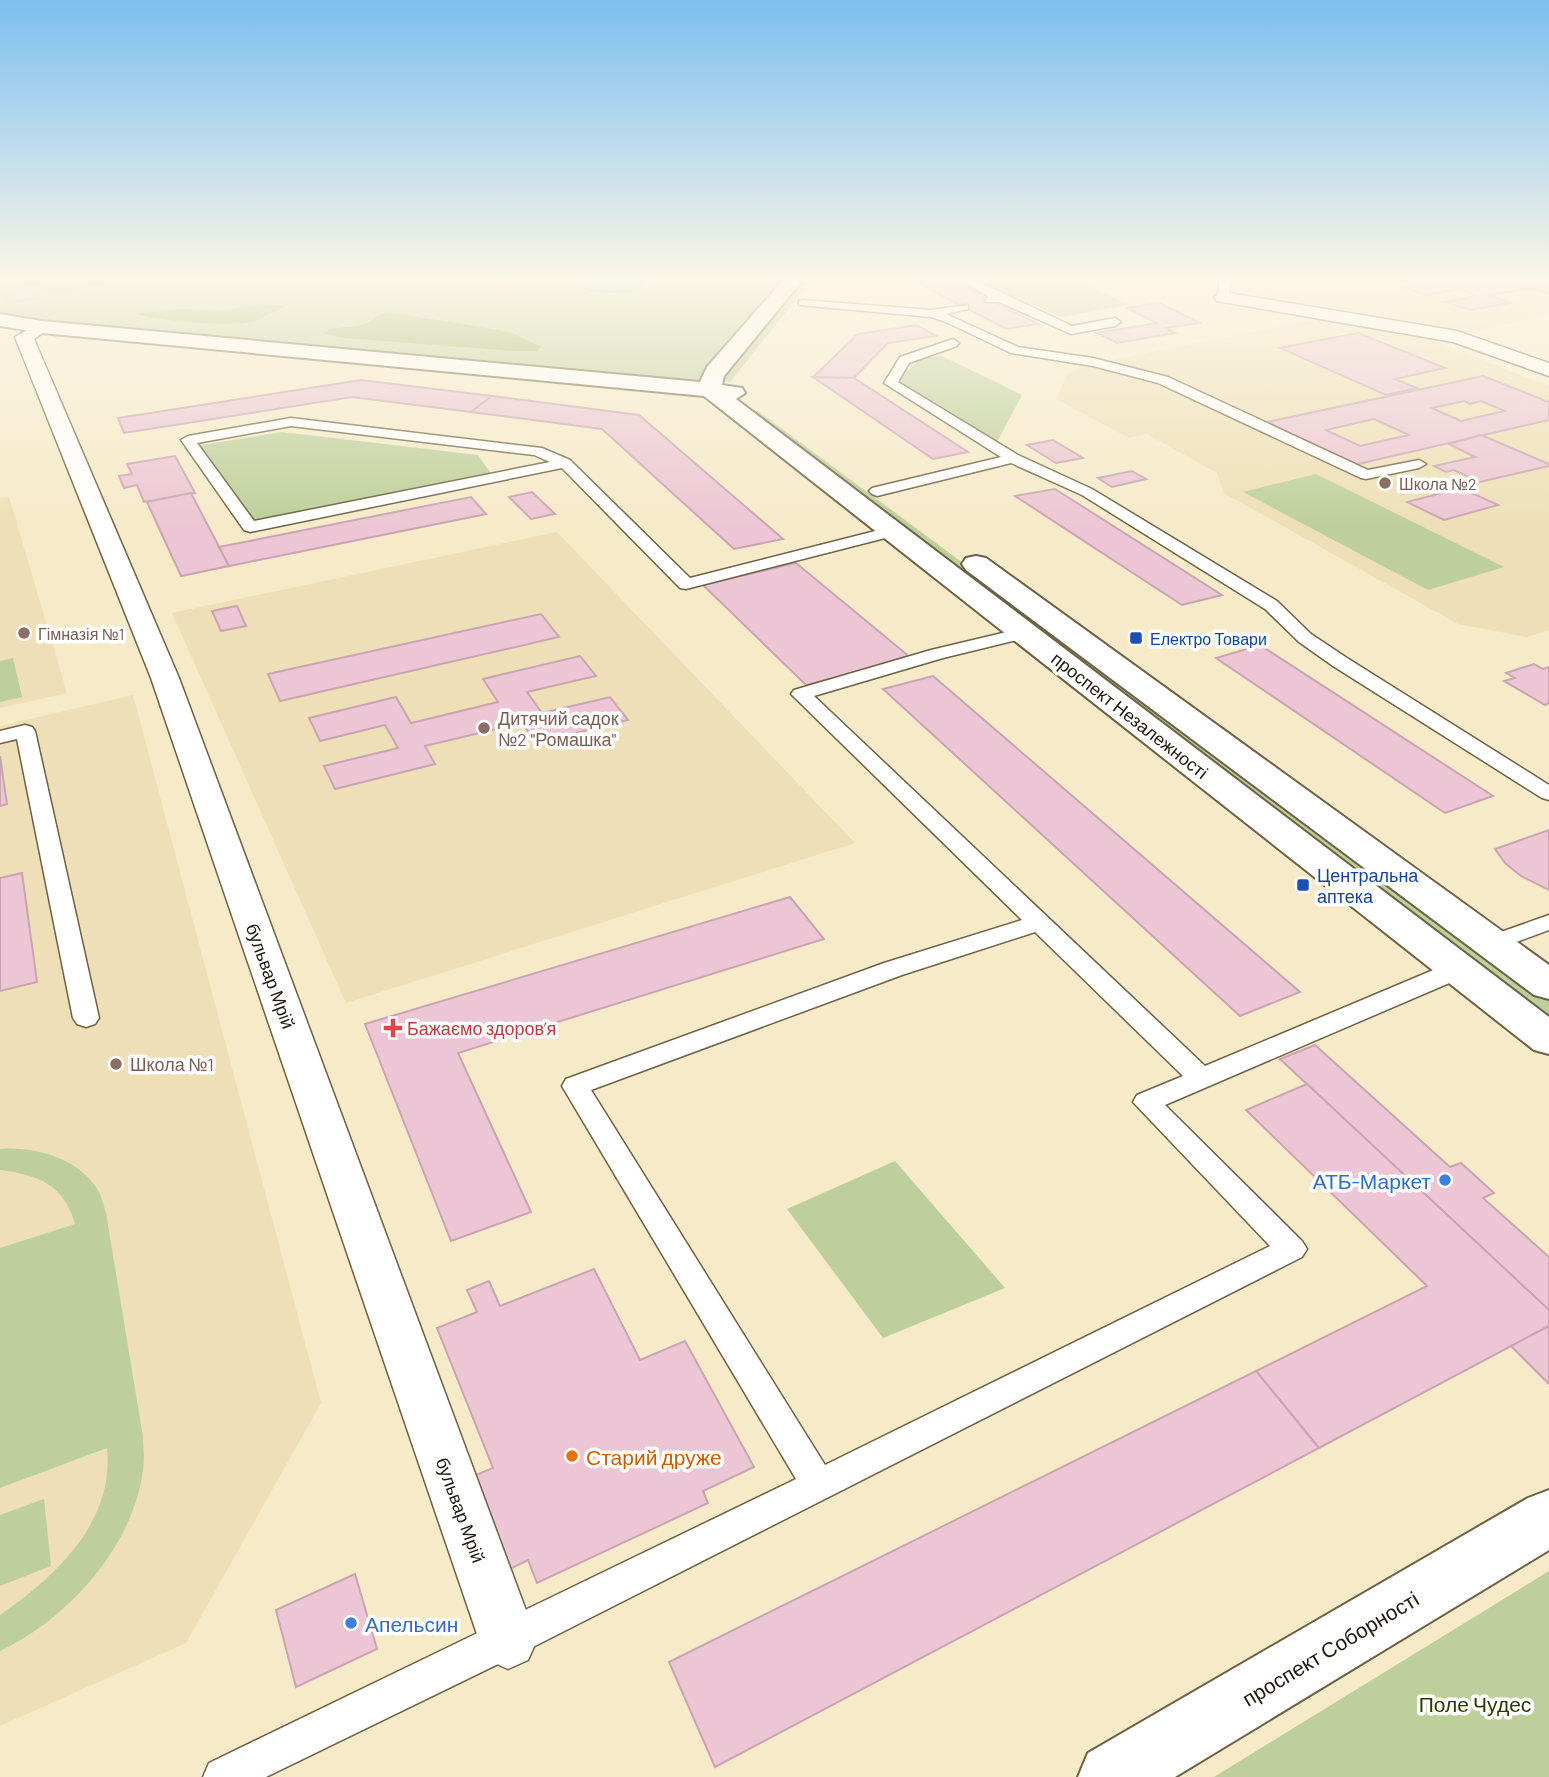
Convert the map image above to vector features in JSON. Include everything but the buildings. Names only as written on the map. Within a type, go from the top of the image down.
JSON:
[{"type":"street","name":"бульвар Мрій","points":[[33,360],[61,421],[165,678],[508,1640]]},
{"type":"street","points":[[391,360],[710,390],[711,378],[725,360]]},
{"type":"street","points":[[1521,360],[1549,370]]},
{"type":"street","name":"проспект Незалежності","points":[[710,390],[746,385],[877,491],[1549,985]]},
{"type":"street","name":"проспект Незалежності","points":[[710,390],[891,533],[1549,1039]]},
{"type":"street","name":"проспект Соборності","points":[[1111,1777],[1549,1518]]},
{"type":"lane","points":[[904,360],[891,383],[1013,458],[1087,492],[1271,605],[1305,638],[1340,662],[1549,794]]},
{"type":"lane","points":[[1079,360],[1105,364],[1163,380],[1366,475],[1419,464]]},
{"type":"lane","points":[[565,463],[250,527],[188,440],[291,422],[537,452],[565,463],[687,584],[891,533]]},
{"type":"lane","points":[[877,491],[1013,458]]},
{"type":"lane","points":[[1023,632],[801,694],[1202,1079]]},
{"type":"lane","points":[[0,737],[24,731],[86,1018]]},
{"type":"lane","points":[[1492,943],[1549,922]]},
{"type":"lane","points":[[819,1485],[575,1086],[893,969],[1038,923]]},
{"type":"lane","points":[[223,1777],[508,1640],[1292,1248],[1146,1102],[1459,969]]},
{"type":"shaded area","name":"Школа №2","points":[[1113,360],[1482,360],[1549,386],[1549,630],[1527,637],[1458,624],[1224,493],[1217,473],[1147,434],[1129,438],[1056,399],[1067,375],[1082,366]]},
{"type":"shaded area","name":"Гімназія №1","points":[[9,497],[67,693],[0,708],[0,498]]},
{"type":"shaded area","name":"Дитячий садок №2 \"Ромашка\"","points":[[557,532],[855,843],[346,1003],[172,613]]},
{"type":"shaded area","name":"Школа №1","points":[[133,695],[321,1403],[186,1643],[0,1726],[0,726]]},
{"type":"green space","points":[[444,360],[721,360],[701,384]]},
{"type":"green space","points":[[737,360],[748,360],[730,382],[720,381]]},
{"type":"green space","points":[[920,360],[950,360],[1022,395],[997,442],[889,386]]},
{"type":"green space","points":[[758,411],[1549,998],[1549,1015],[749,412]]},
{"type":"green space","points":[[282,432],[478,455],[494,478],[245,529],[184,448]]},
{"type":"green space","points":[[1316,474],[1504,567],[1428,590],[1243,492]]},
{"type":"green space","points":[[13,658],[22,697],[0,702],[0,661]]},
{"type":"green space","points":[[0,1149],[28,1150],[56,1157],[81,1171],[99,1192],[106,1213],[144,1457],[137,1498],[126,1525],[112,1552],[94,1577],[50,1620],[0,1651],[0,1615],[60,1565],[91,1523],[101,1500],[107,1475],[107,1448],[0,1488],[0,1248],[75,1224],[64,1199],[48,1184],[26,1175],[0,1170]]},
{"type":"green space","points":[[895,1161],[1005,1288],[883,1338],[787,1209]]},
{"type":"green space","points":[[44,1499],[51,1566],[0,1586],[0,1515]]},
{"type":"green space","name":"Поле Чудес","points":[[1549,1571],[1549,1777],[1214,1777]]},
{"type":"place","name":"Школа №2","points":[[1385,483]]},
{"type":"place","name":"Гімназія №1","points":[[24,633]]},
{"type":"place","name":"Електро Товари","points":[[1136,638]]},
{"type":"place","name":"Дитячий садок №2 \"Ромашка\"","points":[[484,728]]},
{"type":"place","name":"Центральна аптека","points":[[1303,885]]},
{"type":"place","name":"Бажаємо здоровʼя","points":[[393,1028]]},
{"type":"place","name":"Школа №1","points":[[116,1064]]},
{"type":"place","name":"АТБ-Маркет","points":[[1445,1180]]},
{"type":"place","name":"Старий друже","points":[[572,1456]]},
{"type":"place","name":"Апельсин","points":[[351,1623]]}]
